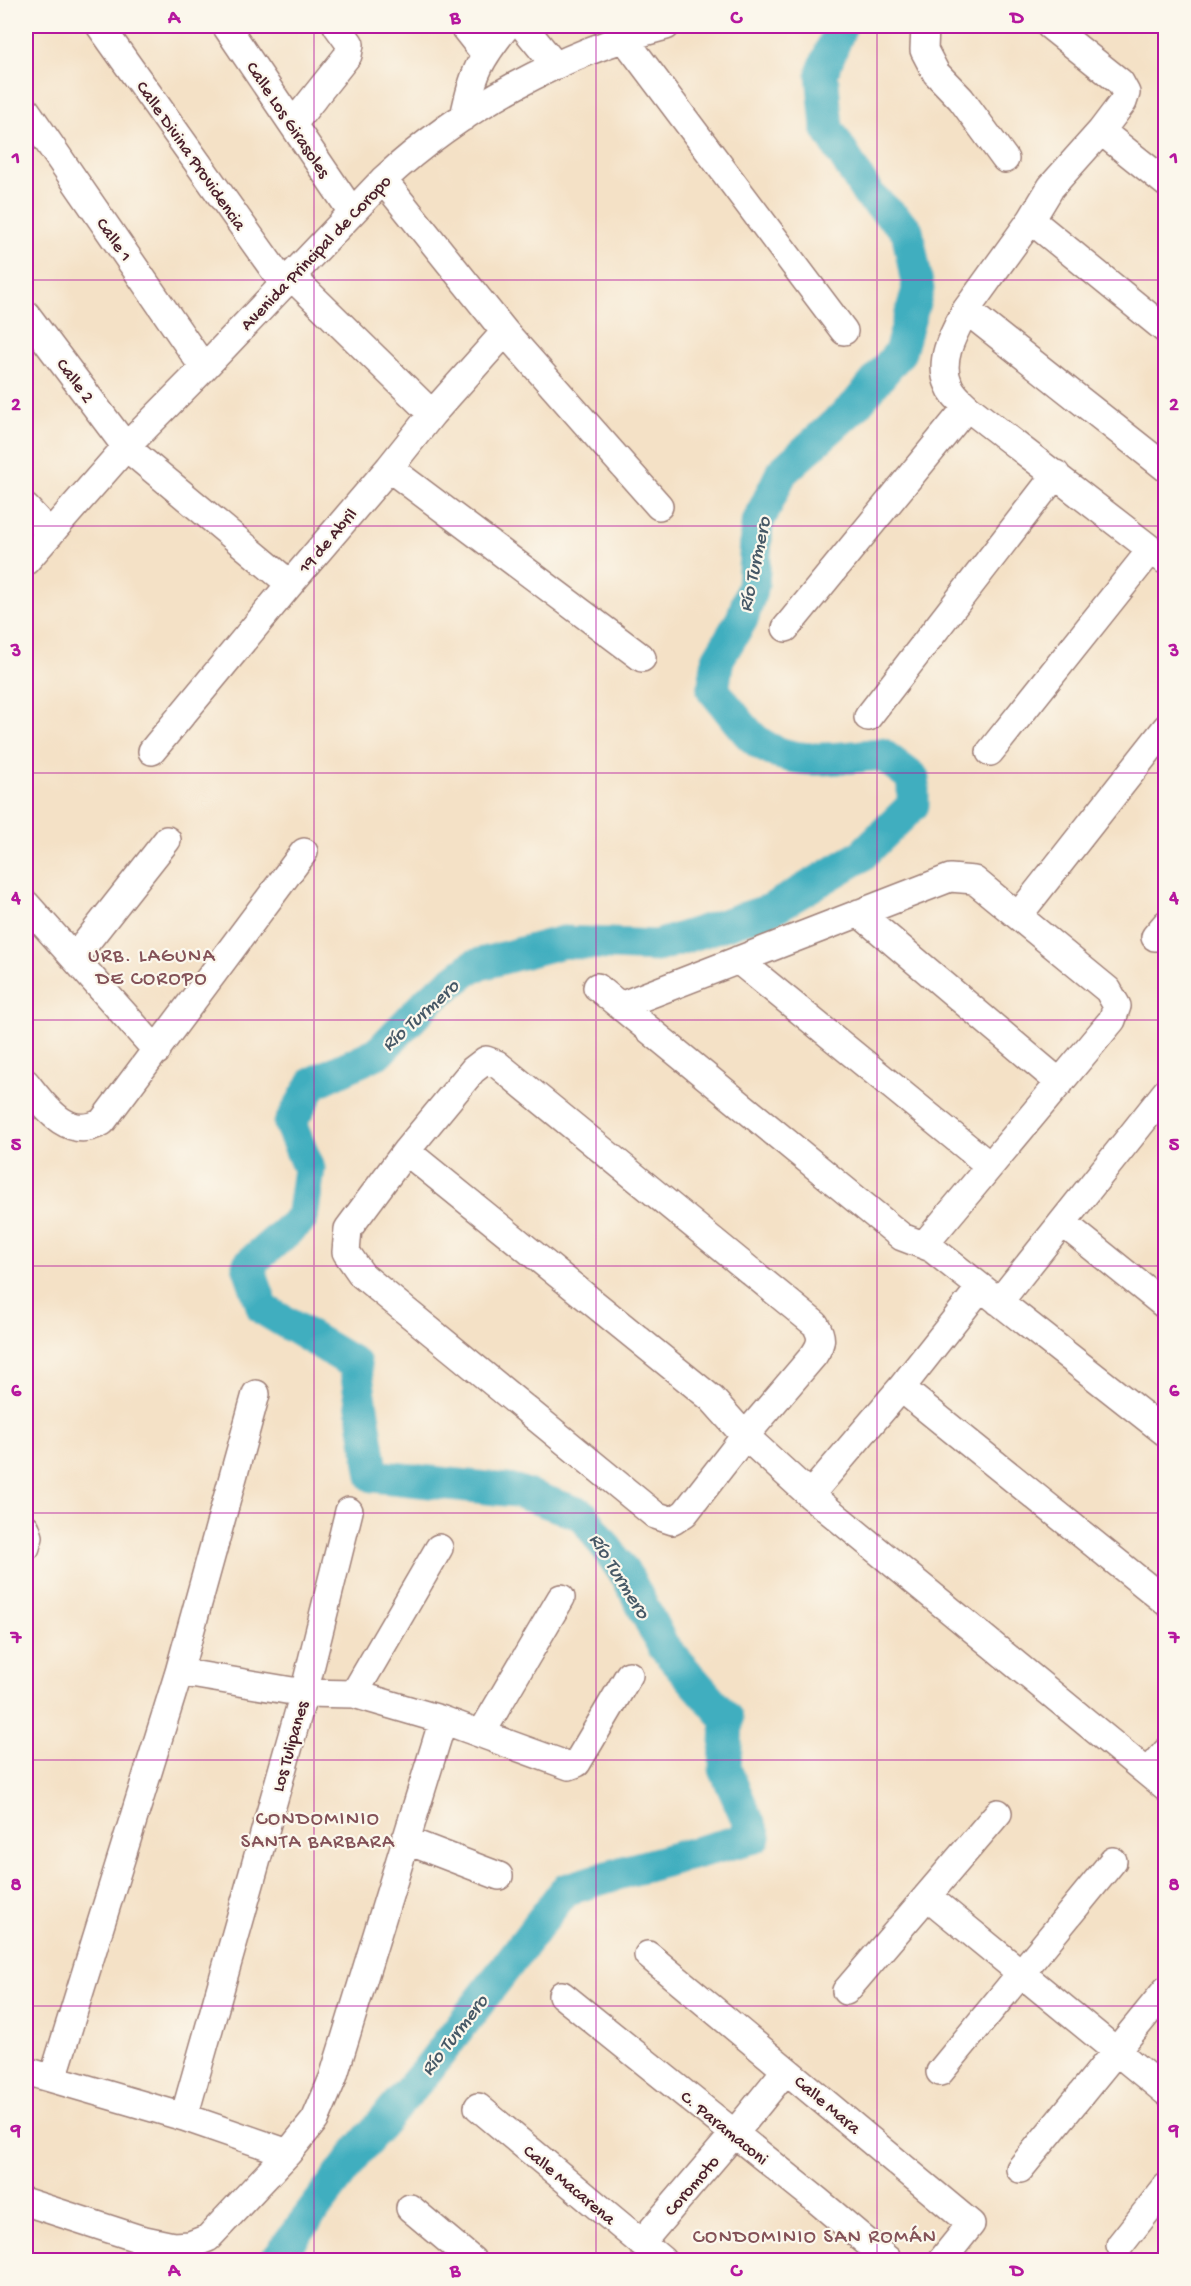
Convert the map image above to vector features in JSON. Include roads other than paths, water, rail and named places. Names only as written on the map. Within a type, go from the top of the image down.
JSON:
[{"type":"street","name":"Calle Divina Providencia","points":[[100,26],[288,280],[432,414]]},
{"type":"street","name":"Calle Los Girasoles","points":[[226,26],[352,212]]},
{"type":"street","points":[[293,124],[348,55],[350,44],[337,26]]},
{"type":"street","points":[[463,26],[485,54]]},
{"type":"street","points":[[464,117],[478,64],[507,26]]},
{"type":"street","points":[[523,26],[555,65]]},
{"type":"street","name":"Avenida Principal de Coropo","points":[[26,561],[126,447],[404,160],[464,117],[539,72],[623,37],[666,26]]},
{"type":"street","points":[[925,26],[924,50],[936,73],[961,99],[1005,159]]},
{"type":"street","points":[[990,752],[1158,555],[967,407],[949,386],[945,370],[950,342],[966,310],[1031,220],[1051,187],[1101,131],[1123,102],[1126,93],[1120,82],[1050,26]]},
{"type":"street","points":[[623,37],[844,330]]},
{"type":"street","name":"Calle 1","points":[[26,110],[204,368]]},
{"type":"street","points":[[1101,131],[1166,183]]},
{"type":"street","points":[[383,180],[505,332],[659,506]]},
{"type":"street","points":[[1031,220],[1166,330]]},
{"type":"street","points":[[966,310],[1166,468]]},
{"type":"street","name":"Calle 2","points":[[26,314],[126,447],[290,584]]},
{"type":"street","name":"19 de Abril","points":[[152,751],[432,414],[505,332]]},
{"type":"street","points":[[786,628],[967,407]]},
{"type":"street","points":[[389,468],[642,658]]},
{"type":"street","points":[[868,717],[1056,474]]},
{"type":"street","points":[[26,508],[50,534]]},
{"type":"street","points":[[1018,916],[1166,728]]},
{"type":"street","points":[[74,958],[167,840]]},
{"type":"street","points":[[26,1083],[59,1120],[71,1127],[87,1128],[102,1122],[304,852]]},
{"type":"street","points":[[620,1006],[950,878],[974,880],[1108,990],[1117,1006],[1112,1020],[924,1245]]},
{"type":"street","points":[[26,904],[157,1051]]},
{"type":"street","points":[[859,913],[1060,1083]]},
{"type":"street","points":[[738,960],[990,1166]]},
{"type":"street","points":[[597,987],[902,1237],[931,1248],[1166,1433]]},
{"type":"street","points":[[486,1060],[497,1064],[815,1324],[822,1335],[821,1344],[685,1513],[673,1521],[655,1515],[362,1275],[346,1252],[348,1228],[406,1151],[473,1070],[486,1060]]},
{"type":"street","points":[[810,1495],[901,1388],[989,1295],[1063,1223],[1166,1092]]},
{"type":"street","points":[[406,1151],[712,1399],[746,1436],[810,1495],[1157,1780],[1166,1752]]},
{"type":"street","points":[[1063,1223],[1166,1306]]},
{"type":"street","points":[[901,1388],[1166,1602]]},
{"type":"street","points":[[52,2078],[179,1672],[256,1394]]},
{"type":"street","name":"Los Tulipanes","points":[[184,2117],[304,1693],[349,1511]]},
{"type":"street","points":[[26,1528],[29,1537],[26,1547]]},
{"type":"street","points":[[354,1694],[439,1548]]},
{"type":"street","points":[[481,1734],[561,1598]]},
{"type":"street","points":[[179,1672],[304,1693],[354,1694],[443,1720],[570,1766],[574,1766],[628,1675]]},
{"type":"street","points":[[26,2202],[140,2239],[173,2246],[190,2246],[208,2238],[288,2153],[315,2120],[333,2078],[443,1720]]},
{"type":"street","points":[[846,1991],[998,1813]]},
{"type":"street","points":[[405,1840],[500,1876]]},
{"type":"street","points":[[940,2072],[1113,1861]]},
{"type":"street","points":[[927,1896],[1166,2091]]},
{"type":"street","name":"Calle Mara","points":[[648,1955],[971,2224],[942,2260]]},
{"type":"street","points":[[1020,2169],[1166,1990]]},
{"type":"street","name":"C. Paramaconi","points":[[562,1995],[888,2260]]},
{"type":"street","name":"Coromoto","points":[[640,2243],[786,2070]]},
{"type":"street","points":[[26,2071],[184,2117],[288,2153]]},
{"type":"street","name":"Calle Macarena","points":[[478,2108],[662,2260]]},
{"type":"street","points":[[1120,2245],[1166,2187]]},
{"type":"street","points":[[410,2208],[472,2260]]},
{"type":"waterway","name":"Río Turmero","points":[[276,2260],[362,2146],[427,2070],[565,1890],[755,1837],[725,1769],[727,1719],[663,1646],[628,1578],[583,1515],[516,1491],[373,1476],[355,1364],[263,1309],[248,1265],[302,1218],[309,1169],[290,1124],[313,1083],[379,1052],[430,999],[473,966],[563,942],[657,946],[770,910],[861,856],[913,805],[913,778],[881,754],[831,759],[781,754],[752,737],[713,690],[718,659],[742,619],[753,585],[757,524],[782,472],[856,405],[900,352],[918,289],[907,230],[868,194],[827,128],[822,73],[841,26]]},
{"type":"district","name":"URB. LAGUNA DE COROPO","points":[[152,966]]},
{"type":"district","name":"CONDOMINIO SANTA BARBARA","points":[[318,1828]]},
{"type":"district","name":"CONDOMINIO SAN ROMÁN","points":[[815,2235]]}]
